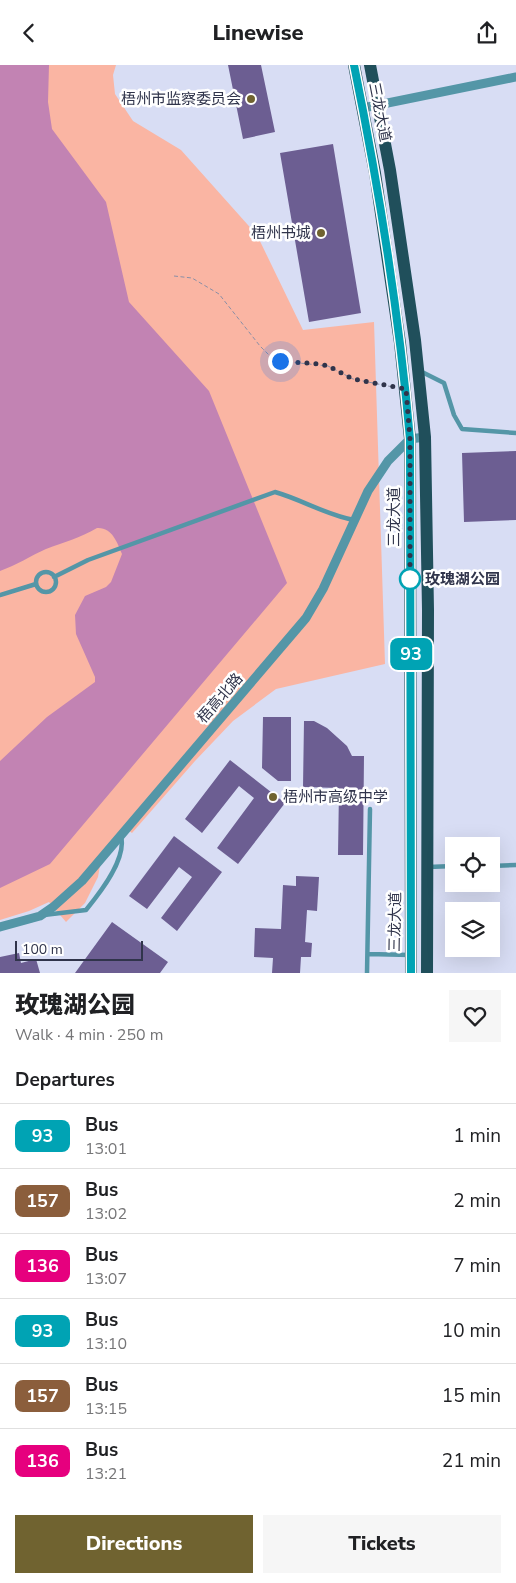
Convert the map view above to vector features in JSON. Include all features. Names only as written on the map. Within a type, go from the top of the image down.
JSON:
[{"type":"main road","name":"三龙大道","points":[[354,65],[375,173],[406,389],[410,439],[411,973]]},
{"type":"main road","name":"三龙大道","points":[[370,65],[390,170],[418,371],[425,437],[427,973]]},
{"type":"street","points":[[363,108],[516,77]]},
{"type":"street","points":[[410,439],[425,437]]},
{"type":"street","name":"梧高北路","points":[[0,927],[40,916],[76,887],[306,618],[323,589],[368,491],[388,461],[410,439]]},
{"type":"lane","points":[[418,371],[444,383],[457,422],[462,429],[516,433]]},
{"type":"lane","points":[[54,577],[95,557],[265,494],[275,492],[298,499],[335,516],[354,520]]},
{"type":"lane","points":[[40,573],[50,573],[54,577],[54,587],[49,591],[40,590],[36,584],[40,573]]},
{"type":"lane","points":[[0,595],[36,584]]},
{"type":"lane","points":[[367,973],[370,809]]},
{"type":"lane","points":[[40,916],[86,910],[118,862],[122,852],[121,836]]},
{"type":"lane","points":[[500,865],[516,865]]},
{"type":"lane","points":[[428,867],[445,866]]},
{"type":"lane","points":[[368,955],[411,955]]},
{"type":"path","points":[[174,276],[192,278],[220,294],[260,346],[272,358],[280,361],[328,366],[353,379],[406,389]]},
{"type":"shaded area","name":"玫瑰湖公园","points":[[0,65],[116,65],[113,75],[115,94],[133,121],[181,150],[257,235],[303,330],[374,322],[385,664],[276,689],[233,721],[132,833],[124,827],[102,854],[98,877],[85,903],[66,922],[49,902],[29,911],[0,920]]},
{"type":"shaded area","points":[[0,65],[49,65],[48,102],[52,129],[106,202],[129,302],[209,391],[287,583],[50,864],[0,888],[0,761],[47,717],[95,682],[95,677],[76,634],[75,615],[85,596],[106,587],[111,582],[122,554],[116,540],[110,533],[102,528],[97,528],[0,571]]},
{"type":"building","name":"梧州市监察委员会","points":[[228,65],[261,65],[275,132],[243,139]]},
{"type":"building","name":"梧州书城","points":[[333,144],[361,313],[309,322],[280,153]]},
{"type":"building","points":[[516,451],[516,520],[464,522],[462,453]]},
{"type":"building","points":[[263,717],[291,717],[291,781],[278,781],[262,768]]},
{"type":"building","points":[[304,721],[314,721],[327,728],[347,746],[352,756],[364,756],[363,855],[338,855],[339,788],[303,787]]},
{"type":"building","points":[[230,760],[285,803],[238,864],[217,848],[254,798],[239,786],[202,833],[185,819]]},
{"type":"building","points":[[174,836],[222,872],[177,931],[161,918],[192,877],[179,867],[147,909],[129,896]]},
{"type":"building","points":[[296,876],[319,877],[317,911],[307,910],[305,942],[312,943],[311,957],[301,957],[300,973],[272,973],[273,958],[254,957],[255,928],[281,929],[283,885],[296,886]]},
{"type":"building","points":[[112,922],[168,962],[160,973],[75,973]]},
{"type":"building","points":[[19,953],[21,963],[36,959],[40,973],[0,973],[0,957]]},
{"type":"bus line","name":"93","points":[[354,65],[375,173],[400,343],[410,439],[412,703],[411,973]]},
{"type":"place","name":"梧州市监察委员会","points":[[251,99]]},
{"type":"place","name":"梧州书城","points":[[321,233]]},
{"type":"place","name":"玫瑰湖公园","points":[[410,579]]},
{"type":"place","name":"梧州市高级中学","points":[[273,797]]},
{"type":"route","points":[[280,361],[319,364],[328,366],[345,376],[366,383],[406,389],[410,439],[410,579]]}]
